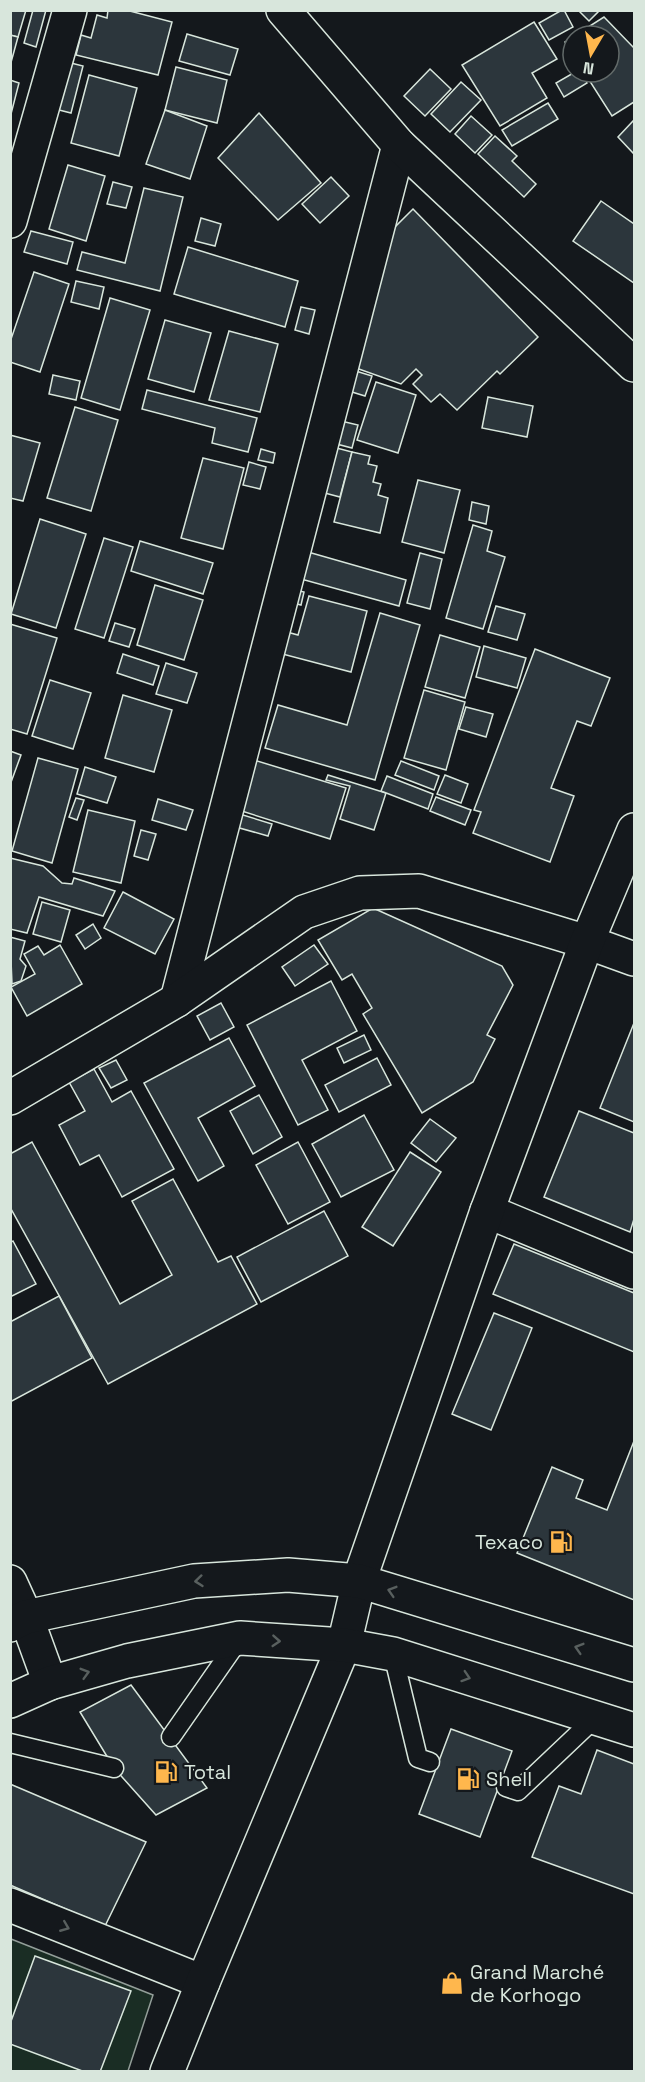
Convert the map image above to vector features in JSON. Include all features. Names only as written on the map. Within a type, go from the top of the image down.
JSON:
[{"type":"street","points":[[10,221],[70,10]]},
{"type":"street","points":[[283,10],[399,145],[634,365]]},
{"type":"street","points":[[177,1000],[399,145]]},
{"type":"street","points":[[167,2072],[202,1982],[344,1645],[359,1581],[487,1211],[587,942],[634,830]]},
{"type":"street","points":[[10,1098],[177,1000],[304,912],[360,893],[419,891],[587,942],[634,959]]},
{"type":"street","points":[[487,1211],[634,1272]]},
{"type":"street","points":[[18,1621],[194,1581],[288,1575],[359,1581],[634,1665]]},
{"type":"street","points":[[10,1582],[18,1621],[50,1683]]},
{"type":"street","points":[[10,1701],[50,1683],[127,1661],[240,1638],[344,1645],[393,1654],[634,1730]]},
{"type":"street","points":[[10,1905],[202,1982]]},
{"type":"lane","points":[[171,1737],[240,1638]]},
{"type":"lane","points":[[393,1654],[418,1758],[430,1762]]},
{"type":"lane","points":[[506,1787],[518,1791],[595,1718]]},
{"type":"lane","points":[[10,1743],[114,1768]]},
{"type":"green space","points":[[11,1939],[153,1995],[128,2071],[11,2072]]},
{"type":"building","points":[[10,10],[26,10],[18,37],[10,35]]},
{"type":"building","points":[[33,10],[46,10],[36,47],[24,43]]},
{"type":"building","points":[[108,10],[126,10],[172,22],[158,75],[76,55],[81,35],[91,38],[97,15],[107,18]]},
{"type":"building","points":[[564,10],[571,24],[561,24],[561,34],[549,40],[539,23]]},
{"type":"building","points":[[578,10],[597,10],[598,12],[589,21]]},
{"type":"building","points":[[604,17],[611,24],[593,24]]},
{"type":"building","points":[[534,22],[557,59],[532,73],[547,98],[500,126],[462,65]]},
{"type":"building","points":[[187,34],[238,49],[230,75],[179,61]]},
{"type":"building","points":[[10,35],[18,37],[10,66]]},
{"type":"building","points":[[621,35],[634,48],[634,102],[612,116],[592,84],[621,84]]},
{"type":"building","points":[[67,62],[83,66],[71,113],[55,109]]},
{"type":"building","points":[[176,67],[227,80],[217,123],[165,110]]},
{"type":"building","points":[[430,69],[451,89],[425,116],[404,96]]},
{"type":"building","points":[[89,75],[137,88],[119,156],[71,143]]},
{"type":"building","points":[[10,80],[19,83],[11,114],[10,114]]},
{"type":"building","points":[[561,80],[561,84],[585,84],[564,97],[556,83]]},
{"type":"building","points":[[461,82],[481,100],[450,132],[431,114]]},
{"type":"building","points":[[548,103],[558,119],[512,146],[502,130]]},
{"type":"building","points":[[165,110],[207,126],[190,179],[146,164]]},
{"type":"building","points":[[259,113],[321,183],[278,220],[218,158]]},
{"type":"building","points":[[471,116],[492,135],[475,153],[455,134]]},
{"type":"building","points":[[634,120],[634,154],[618,137]]},
{"type":"building","points":[[495,136],[517,156],[512,161],[536,184],[524,197],[478,154]]},
{"type":"building","points":[[68,165],[105,176],[86,241],[49,229]]},
{"type":"building","points":[[331,177],[349,196],[320,223],[302,204]]},
{"type":"building","points":[[113,182],[132,187],[126,208],[107,204]]},
{"type":"building","points":[[144,188],[183,197],[160,291],[77,270],[82,252],[125,263]]},
{"type":"building","points":[[601,201],[634,224],[634,283],[573,241]]},
{"type":"building","points":[[413,209],[538,337],[500,374],[497,371],[457,410],[440,394],[431,402],[413,384],[422,375],[416,369],[401,384],[356,368],[394,228]]},
{"type":"building","points":[[201,218],[221,224],[215,246],[195,241]]},
{"type":"building","points":[[31,231],[73,242],[67,264],[24,252]]},
{"type":"building","points":[[188,247],[298,281],[285,327],[174,294]]},
{"type":"building","points":[[34,272],[69,284],[40,372],[10,362],[10,342]]},
{"type":"building","points":[[76,281],[104,287],[99,309],[71,302]]},
{"type":"building","points":[[110,298],[150,310],[120,410],[81,398]]},
{"type":"building","points":[[301,307],[315,310],[309,334],[295,330]]},
{"type":"building","points":[[165,320],[211,333],[194,392],[148,379]]},
{"type":"building","points":[[229,331],[278,344],[260,412],[209,400]]},
{"type":"building","points":[[346,368],[372,376],[365,396],[339,388]]},
{"type":"building","points":[[53,375],[80,381],[76,400],[49,394]]},
{"type":"building","points":[[376,382],[416,395],[398,453],[357,440]]},
{"type":"building","points":[[147,390],[257,418],[248,452],[212,443],[215,428],[142,409]]},
{"type":"building","points":[[488,397],[533,406],[527,437],[482,428]]},
{"type":"building","points":[[75,407],[118,420],[91,511],[47,498]]},
{"type":"building","points":[[341,421],[358,425],[352,448],[325,441]]},
{"type":"building","points":[[10,435],[40,443],[23,501],[10,498]]},
{"type":"building","points":[[329,446],[352,452],[340,497],[317,491]]},
{"type":"building","points":[[261,449],[275,453],[273,463],[258,460]]},
{"type":"building","points":[[352,452],[370,456],[368,464],[377,466],[373,482],[381,484],[378,495],[388,498],[380,533],[334,522]]},
{"type":"building","points":[[203,458],[244,468],[223,549],[181,538]]},
{"type":"building","points":[[249,462],[266,467],[260,489],[243,485]]},
{"type":"building","points":[[418,480],[460,490],[444,553],[402,542]]},
{"type":"building","points":[[472,502],[489,506],[486,524],[469,520]]},
{"type":"building","points":[[40,519],[86,534],[56,628],[11,614]]},
{"type":"building","points":[[473,525],[492,531],[487,551],[505,557],[483,629],[446,618]]},
{"type":"building","points":[[104,538],[133,547],[104,638],[75,629]]},
{"type":"building","points":[[140,541],[213,563],[203,594],[131,571]]},
{"type":"building","points":[[308,552],[406,580],[399,606],[301,579]]},
{"type":"building","points":[[420,553],[442,559],[430,609],[407,603]]},
{"type":"building","points":[[155,585],[203,600],[184,660],[137,645]]},
{"type":"building","points":[[292,589],[304,592],[301,605],[289,602]]},
{"type":"building","points":[[309,596],[367,611],[351,672],[271,651],[276,629],[298,635]]},
{"type":"building","points":[[496,606],[525,614],[517,640],[488,632]]},
{"type":"building","points":[[380,613],[420,625],[375,780],[265,748],[278,705],[347,725]]},
{"type":"building","points":[[115,623],[135,629],[129,647],[109,641]]},
{"type":"building","points":[[10,624],[57,638],[27,734],[10,729]]},
{"type":"building","points":[[440,635],[480,647],[465,698],[425,687]]},
{"type":"building","points":[[484,646],[526,658],[517,688],[476,677]]},
{"type":"building","points":[[535,649],[610,678],[591,726],[577,721],[551,788],[574,796],[550,862],[473,833],[481,812],[474,810]]},
{"type":"building","points":[[123,654],[159,666],[153,685],[117,673]]},
{"type":"building","points":[[166,663],[197,673],[187,703],[156,694]]},
{"type":"building","points":[[50,680],[91,693],[73,749],[32,736]]},
{"type":"building","points":[[424,690],[465,702],[446,770],[404,758]]},
{"type":"building","points":[[123,695],[172,710],[154,772],[105,758]]},
{"type":"building","points":[[466,707],[493,714],[486,737],[459,729]]},
{"type":"building","points":[[10,751],[21,755],[10,785]]},
{"type":"building","points":[[244,757],[346,788],[330,839],[229,807]]},
{"type":"building","points":[[38,758],[78,769],[52,863],[12,851]]},
{"type":"building","points":[[401,761],[439,776],[434,790],[395,775]]},
{"type":"building","points":[[85,767],[116,777],[107,803],[77,794]]},
{"type":"building","points":[[328,775],[386,793],[374,830],[340,819],[350,786],[326,780]]},
{"type":"building","points":[[445,775],[468,784],[461,803],[437,794]]},
{"type":"building","points":[[387,776],[433,794],[428,809],[381,791]]},
{"type":"building","points":[[436,797],[471,810],[465,825],[430,811]]},
{"type":"building","points":[[76,798],[84,800],[77,820],[69,817]]},
{"type":"building","points":[[158,799],[193,810],[186,830],[152,820]]},
{"type":"building","points":[[88,810],[135,821],[121,883],[73,872]]},
{"type":"building","points":[[230,811],[272,824],[268,836],[225,824]]},
{"type":"building","points":[[141,830],[156,834],[148,860],[134,856]]},
{"type":"building","points":[[10,858],[43,866],[62,883],[72,884],[74,878],[115,891],[103,916],[39,897],[27,933],[10,929]]},
{"type":"building","points":[[123,892],[174,919],[155,954],[104,928]]},
{"type":"building","points":[[42,902],[70,910],[61,942],[33,934]]},
{"type":"building","points":[[373,908],[502,966],[513,985],[487,1035],[495,1039],[473,1082],[422,1113],[363,1014],[372,1008],[352,974],[342,980],[318,940]]},
{"type":"building","points":[[93,924],[101,938],[85,949],[76,935]]},
{"type":"building","points":[[10,937],[25,941],[20,959],[26,966],[21,981],[12,984]]},
{"type":"building","points":[[60,945],[82,984],[27,1016],[11,987],[35,974],[24,954],[38,946],[44,955]]},
{"type":"building","points":[[314,945],[328,964],[295,986],[282,967]]},
{"type":"building","points":[[331,981],[357,1031],[302,1060],[328,1110],[298,1125],[247,1025]]},
{"type":"building","points":[[221,1003],[234,1027],[210,1040],[197,1016]]},
{"type":"building","points":[[634,1023],[634,1122],[600,1108]]},
{"type":"building","points":[[364,1035],[371,1050],[344,1063],[337,1048]]},
{"type":"building","points":[[229,1038],[255,1086],[198,1118],[224,1166],[198,1181],[144,1083]]},
{"type":"building","points":[[377,1058],[391,1085],[339,1112],[325,1085]]},
{"type":"building","points":[[116,1060],[127,1080],[111,1088],[99,1068]]},
{"type":"building","points":[[94,1069],[112,1102],[131,1091],[174,1169],[122,1197],[99,1155],[80,1165],[59,1125],[85,1111],[69,1082]]},
{"type":"building","points":[[259,1095],[282,1137],[253,1154],[230,1111]]},
{"type":"building","points":[[579,1111],[634,1133],[634,1219],[630,1232],[544,1197]]},
{"type":"building","points":[[364,1115],[394,1170],[341,1197],[312,1144]]},
{"type":"building","points":[[430,1119],[456,1138],[436,1162],[411,1143]]},
{"type":"building","points":[[32,1142],[120,1304],[172,1275],[132,1201],[173,1179],[218,1262],[231,1256],[257,1304],[108,1384],[10,1207],[10,1154]]},
{"type":"building","points":[[298,1142],[330,1202],[288,1224],[256,1165]]},
{"type":"building","points":[[410,1152],[441,1172],[393,1246],[362,1227]]},
{"type":"building","points":[[324,1211],[348,1256],[261,1302],[237,1257]]},
{"type":"building","points":[[13,1241],[36,1284],[10,1297],[10,1243]]},
{"type":"building","points":[[514,1244],[634,1293],[634,1352],[493,1294]]},
{"type":"building","points":[[59,1296],[92,1358],[10,1402],[10,1322]]},
{"type":"building","points":[[494,1313],[532,1328],[491,1430],[452,1414]]},
{"type":"building","points":[[634,1441],[634,1600],[517,1553],[552,1467],[583,1480],[576,1498],[607,1510]]},
{"type":"building","points":[[131,1685],[207,1788],[156,1815],[114,1768],[80,1712]]},
{"type":"building","points":[[451,1729],[512,1751],[480,1837],[419,1814]]},
{"type":"building","points":[[597,1750],[634,1764],[634,1894],[532,1857],[559,1786],[581,1794]]},
{"type":"building","points":[[10,1784],[146,1842],[105,1926],[10,1885]]},
{"type":"building","points":[[35,1956],[131,1991],[100,2072],[85,2072],[10,2044],[10,2024]]},
{"type":"place","name":"Texaco","points":[[561,1542]]},
{"type":"place","name":"Total","points":[[166,1772]]},
{"type":"place","name":"Shell","points":[[468,1779]]},
{"type":"place","name":"Grand Marché de Korhogo","points":[[452,1983]]}]
